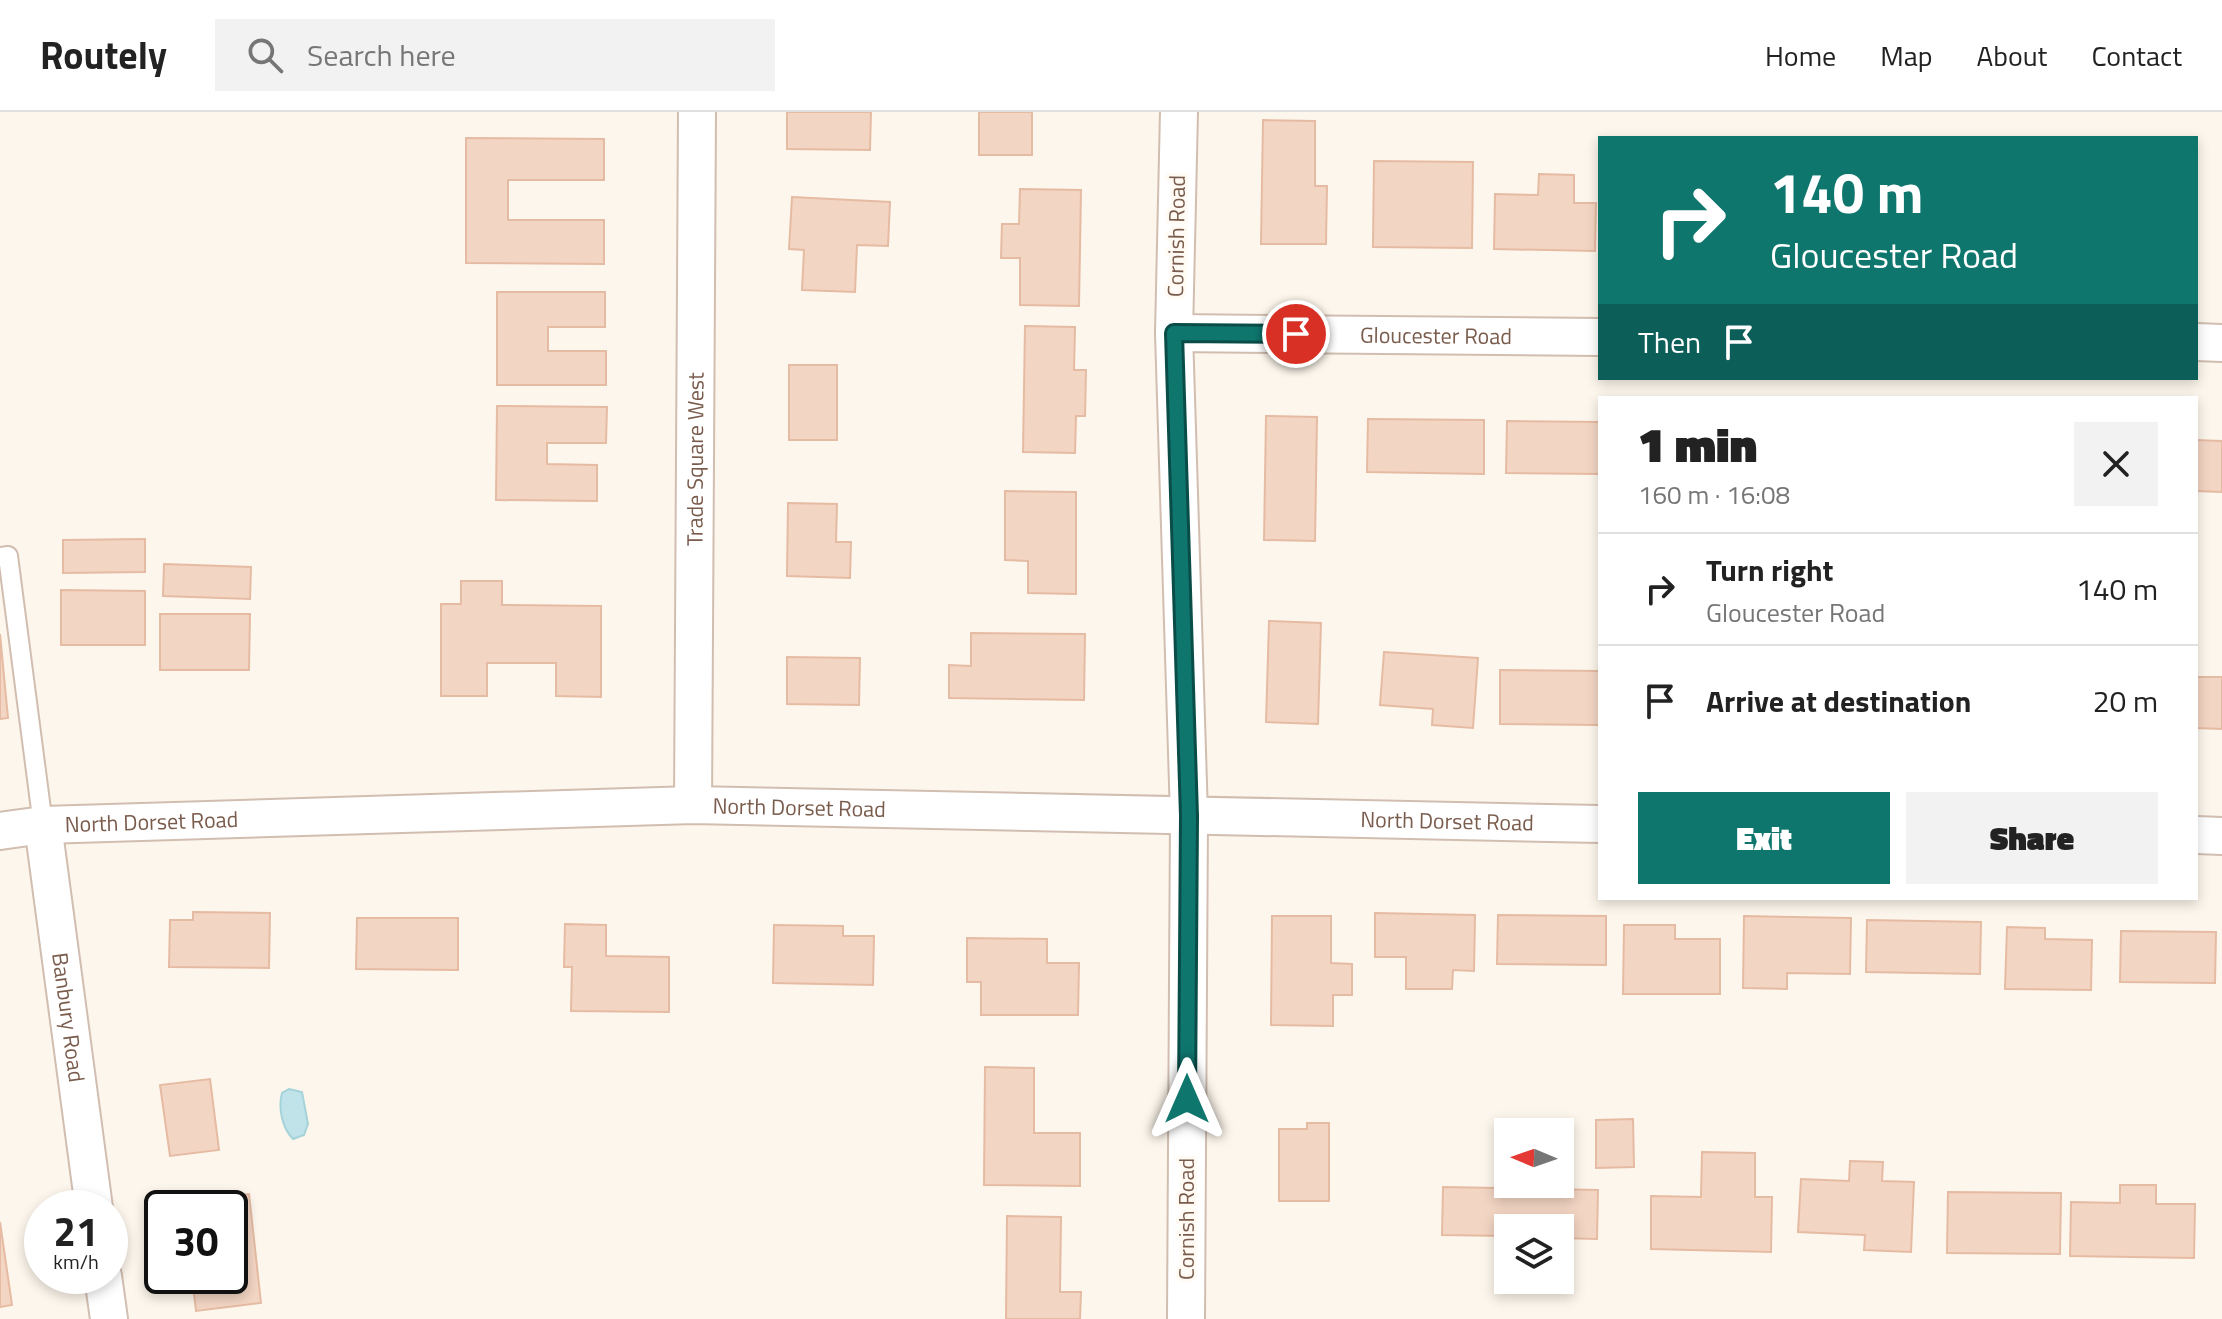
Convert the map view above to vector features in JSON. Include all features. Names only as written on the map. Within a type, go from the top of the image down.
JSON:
[{"type":"street","name":"Trade Square West","points":[[693,805],[697,112]]},
{"type":"street","name":"Cornish Road","points":[[1179,112],[1174,333],[1189,816],[1186,1319]]},
{"type":"street","name":"Gloucester Road","points":[[1174,333],[1598,337]]},
{"type":"street","points":[[2198,342],[2222,343]]},
{"type":"street","name":"North Dorset Road","points":[[0,831],[43,825],[693,805],[1598,824]]},
{"type":"street","name":"Banbury Road","points":[[43,825],[92,1190]]},
{"type":"street","points":[[2198,835],[2222,836]]},
{"type":"street","points":[[106,1294],[109,1319]]},
{"type":"lane","points":[[0,557],[8,556],[43,825]]},
{"type":"water","points":[[289,1089],[302,1092],[308,1124],[304,1135],[293,1139],[286,1129],[281,1111],[282,1093]]},
{"type":"building","points":[[787,112],[871,112],[870,150],[787,149]]},
{"type":"building","points":[[979,112],[1032,112],[1032,155],[979,155]]},
{"type":"building","points":[[1263,120],[1315,121],[1315,186],[1327,186],[1326,244],[1261,244]]},
{"type":"building","points":[[466,138],[604,139],[604,180],[508,180],[508,220],[604,220],[604,264],[466,263]]},
{"type":"building","points":[[1374,161],[1473,162],[1472,248],[1373,247]]},
{"type":"building","points":[[1539,174],[1574,175],[1574,203],[1596,203],[1595,251],[1494,249],[1495,194],[1538,195]]},
{"type":"building","points":[[1020,189],[1081,190],[1079,306],[1020,305],[1020,258],[1001,258],[1002,224],[1019,224]]},
{"type":"building","points":[[792,197],[890,202],[888,246],[857,245],[855,292],[802,290],[804,250],[789,249]]},
{"type":"building","points":[[497,292],[605,292],[605,327],[548,327],[548,351],[606,351],[606,385],[497,385]]},
{"type":"building","points":[[1025,326],[1075,327],[1074,370],[1086,370],[1085,416],[1076,416],[1075,453],[1023,452]]},
{"type":"building","points":[[789,365],[837,365],[837,440],[789,440]]},
{"type":"building","points":[[497,406],[607,407],[606,443],[547,443],[547,464],[597,465],[597,501],[496,500]]},
{"type":"building","points":[[1266,416],[1317,417],[1315,541],[1264,540]]},
{"type":"building","points":[[1368,419],[1484,420],[1484,474],[1367,472]]},
{"type":"building","points":[[1507,421],[1598,422],[1598,474],[1506,473]]},
{"type":"building","points":[[2198,440],[2222,441],[2222,492],[2198,491]]},
{"type":"building","points":[[1005,491],[1076,492],[1076,594],[1028,593],[1028,561],[1005,560]]},
{"type":"building","points":[[788,503],[837,504],[836,542],[851,542],[850,578],[787,576]]},
{"type":"building","points":[[145,539],[145,572],[63,573],[63,540]]},
{"type":"building","points":[[164,564],[251,567],[250,599],[163,596]]},
{"type":"building","points":[[461,581],[502,581],[502,605],[601,606],[601,697],[556,696],[556,663],[487,663],[487,696],[441,696],[441,604],[461,604]]},
{"type":"building","points":[[61,590],[145,591],[145,645],[61,645]]},
{"type":"building","points":[[160,614],[250,614],[249,670],[160,670]]},
{"type":"building","points":[[1269,621],[1321,623],[1318,724],[1266,722]]},
{"type":"building","points":[[971,633],[1085,634],[1084,700],[949,698],[949,665],[971,666]]},
{"type":"building","points":[[0,634],[8,718],[0,719]]},
{"type":"building","points":[[1384,652],[1478,658],[1473,728],[1432,725],[1433,709],[1380,705]]},
{"type":"building","points":[[787,657],[860,658],[859,705],[787,704]]},
{"type":"building","points":[[1500,670],[1598,671],[1598,725],[1500,724]]},
{"type":"building","points":[[2198,677],[2222,677],[2222,729],[2198,728]]},
{"type":"building","points":[[193,912],[270,913],[269,968],[169,967],[170,920],[193,920]]},
{"type":"building","points":[[1375,913],[1475,915],[1474,971],[1453,970],[1452,989],[1406,989],[1406,957],[1375,957]]},
{"type":"building","points":[[1498,915],[1606,916],[1606,965],[1497,964]]},
{"type":"building","points":[[1272,916],[1331,916],[1331,963],[1352,964],[1352,995],[1333,995],[1333,1026],[1271,1025]]},
{"type":"building","points":[[1744,916],[1851,918],[1850,974],[1787,973],[1787,989],[1743,988]]},
{"type":"building","points":[[357,918],[458,918],[458,970],[356,969]]},
{"type":"building","points":[[1867,920],[1981,922],[1980,974],[1866,972]]},
{"type":"building","points":[[565,924],[606,925],[606,956],[669,957],[669,1012],[571,1011],[572,967],[564,967]]},
{"type":"building","points":[[774,925],[843,926],[843,936],[874,936],[873,985],[773,983]]},
{"type":"building","points":[[1624,925],[1675,925],[1675,939],[1720,939],[1720,994],[1623,994]]},
{"type":"building","points":[[2007,927],[2045,928],[2045,939],[2092,940],[2091,990],[2005,989]]},
{"type":"building","points":[[2121,931],[2216,932],[2215,983],[2120,982]]},
{"type":"building","points":[[967,938],[1047,939],[1047,963],[1079,963],[1078,1015],[981,1015],[981,982],[967,982]]},
{"type":"building","points":[[985,1067],[1034,1068],[1034,1133],[1080,1133],[1080,1186],[984,1185]]},
{"type":"building","points":[[210,1079],[219,1150],[170,1156],[160,1085]]},
{"type":"building","points":[[1633,1119],[1634,1167],[1596,1168],[1596,1120]]},
{"type":"building","points":[[1307,1123],[1329,1123],[1329,1201],[1279,1201],[1279,1129],[1307,1129]]},
{"type":"building","points":[[1702,1152],[1755,1153],[1755,1197],[1772,1197],[1771,1252],[1651,1249],[1651,1196],[1701,1197]]},
{"type":"building","points":[[1850,1161],[1883,1162],[1882,1181],[1914,1182],[1911,1252],[1864,1250],[1865,1235],[1798,1232],[1801,1179],[1849,1181]]},
{"type":"building","points":[[2120,1185],[2156,1185],[2156,1204],[2195,1204],[2194,1258],[2070,1256],[2071,1202],[2120,1203]]},
{"type":"building","points":[[1443,1187],[1494,1188],[1494,1198],[1574,1198],[1574,1190],[1598,1190],[1597,1239],[1574,1238],[1574,1214],[1494,1214],[1494,1236],[1442,1235]]},
{"type":"building","points":[[1948,1192],[2061,1193],[2060,1254],[1947,1253]]},
{"type":"building","points":[[248,1194],[261,1303],[196,1311],[194,1294],[248,1294]]},
{"type":"building","points":[[1007,1216],[1061,1217],[1060,1292],[1081,1292],[1080,1319],[1006,1319]]},
{"type":"building","points":[[0,1222],[12,1305],[0,1307]]},
{"type":"route","points":[[1187,1099],[1189,816],[1174,333],[1296,334]]}]
